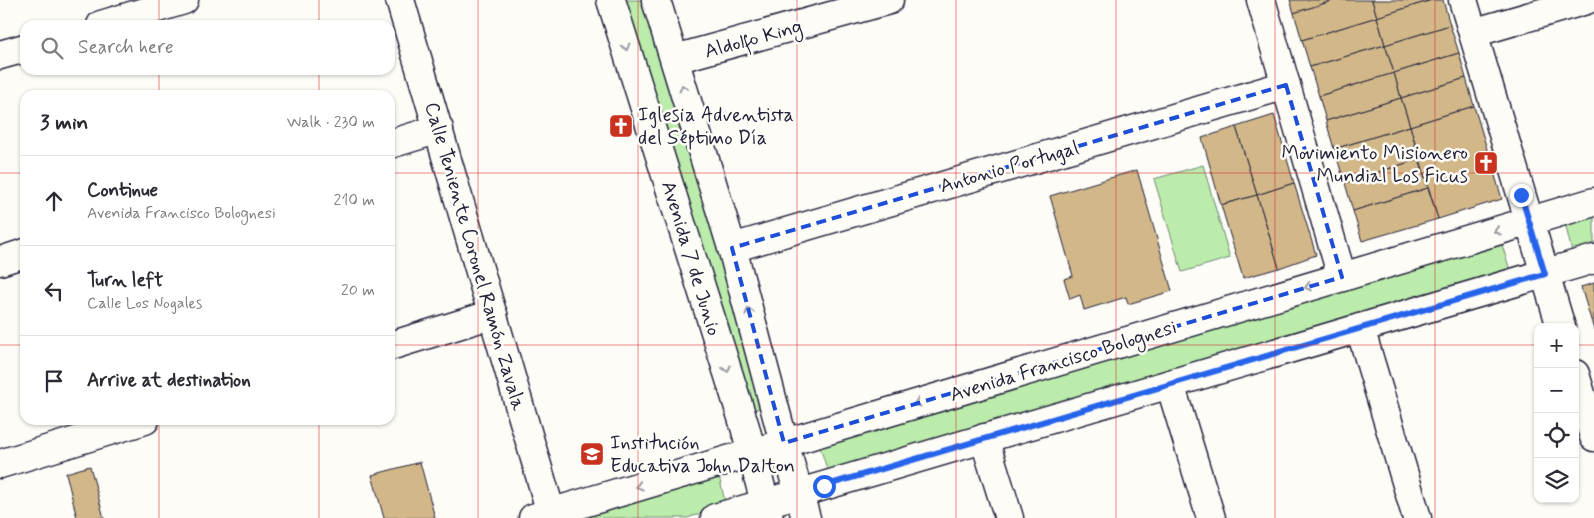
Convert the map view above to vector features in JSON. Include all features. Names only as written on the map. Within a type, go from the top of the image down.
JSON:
[{"type":"street","points":[[118,20],[184,0]]},
{"type":"street","name":"Calle Teniente Coronel Ramón Zavala","points":[[400,0],[493,314],[542,515]]},
{"type":"street","name":"Avenida 7 de Junio","points":[[611,0],[752,453],[767,511]]},
{"type":"street","name":"Avenida 7 de Junio","points":[[656,0],[732,248],[784,443],[803,506]]},
{"type":"street","name":"Aldolfo King","points":[[674,59],[857,4],[890,0]]},
{"type":"street","points":[[1261,0],[1342,277]]},
{"type":"street","points":[[1463,0],[1560,323]]},
{"type":"street","points":[[1473,33],[1586,0]]},
{"type":"street","points":[[0,55],[20,49]]},
{"type":"street","name":"Antonio Portugal","points":[[732,248],[1286,85]]},
{"type":"street","points":[[395,142],[439,129]]},
{"type":"street","name":"Avenida Francisco Bolognesi","points":[[542,515],[1594,202]]},
{"type":"street","points":[[0,261],[20,255]]},
{"type":"street","points":[[715,518],[803,506],[984,438],[1594,259]]},
{"type":"street","points":[[395,344],[493,314]]},
{"type":"street","points":[[1360,328],[1416,518]]},
{"type":"street","points":[[1170,384],[1211,518]]},
{"type":"street","points":[[1579,387],[1594,437]]},
{"type":"street","points":[[0,464],[129,425]]},
{"type":"street","points":[[984,438],[1009,518]]},
{"type":"highlighted area","points":[[1286,85],[1342,277],[784,443],[732,248]]},
{"type":"green space","points":[[623,0],[646,0],[765,406],[749,412]]},
{"type":"green space","points":[[1203,165],[1230,258],[1182,272],[1154,179]]},
{"type":"green space","points":[[1594,215],[1594,245],[1572,252],[1565,223]]},
{"type":"green space","points":[[1501,242],[1510,270],[829,475],[820,447]]},
{"type":"green space","points":[[719,476],[726,506],[687,518],[576,518]]},
{"type":"building","points":[[1290,0],[1335,0],[1294,13]]},
{"type":"building","points":[[1335,0],[1372,0],[1377,17],[1302,40],[1294,13]]},
{"type":"building","points":[[1372,0],[1432,0],[1377,17]]},
{"type":"building","points":[[1432,0],[1443,0],[1450,25],[1385,45],[1377,17]]},
{"type":"building","points":[[1377,17],[1385,45],[1310,67],[1302,40]]},
{"type":"building","points":[[1450,25],[1459,53],[1394,73],[1385,45]]},
{"type":"building","points":[[1385,45],[1394,73],[1319,96],[1310,67]]},
{"type":"building","points":[[1459,53],[1466,78],[1401,98],[1394,73]]},
{"type":"building","points":[[1394,73],[1401,98],[1326,121],[1319,96]]},
{"type":"building","points":[[1466,78],[1474,106],[1410,126],[1401,98]]},
{"type":"building","points":[[1401,98],[1410,126],[1334,149],[1326,121]]},
{"type":"building","points":[[1474,106],[1502,199],[1438,219],[1410,126]]},
{"type":"building","points":[[1274,115],[1294,183],[1257,195],[1236,127]]},
{"type":"building","points":[[1410,126],[1419,159],[1345,183],[1334,149]]},
{"type":"building","points":[[1236,127],[1257,195],[1221,205],[1202,138]]},
{"type":"building","points":[[1419,159],[1428,188],[1353,211],[1345,183]]},
{"type":"building","points":[[1137,170],[1172,291],[1128,304],[1126,297],[1084,310],[1080,295],[1070,299],[1064,279],[1073,276],[1050,196]]},
{"type":"building","points":[[1294,183],[1316,255],[1279,268],[1257,195]]},
{"type":"building","points":[[1428,188],[1438,219],[1362,241],[1353,211]]},
{"type":"building","points":[[1257,195],[1279,268],[1243,278],[1221,205]]},
{"type":"building","points":[[1594,283],[1594,330],[1581,287]]},
{"type":"building","points":[[420,462],[435,518],[384,518],[372,475]]},
{"type":"building","points":[[90,466],[104,518],[77,518],[66,473]]},
{"type":"place","name":"Iglesia Adventista del Séptimo Día","points":[[621,126]]},
{"type":"place","name":"Movimiento Misionero Mundial Los Ficus","points":[[1486,163]]},
{"type":"place","name":"Institución Educativa John Dalton","points":[[592,454]]},
{"type":"route","points":[[824,486],[1545,274],[1521,195]]}]
